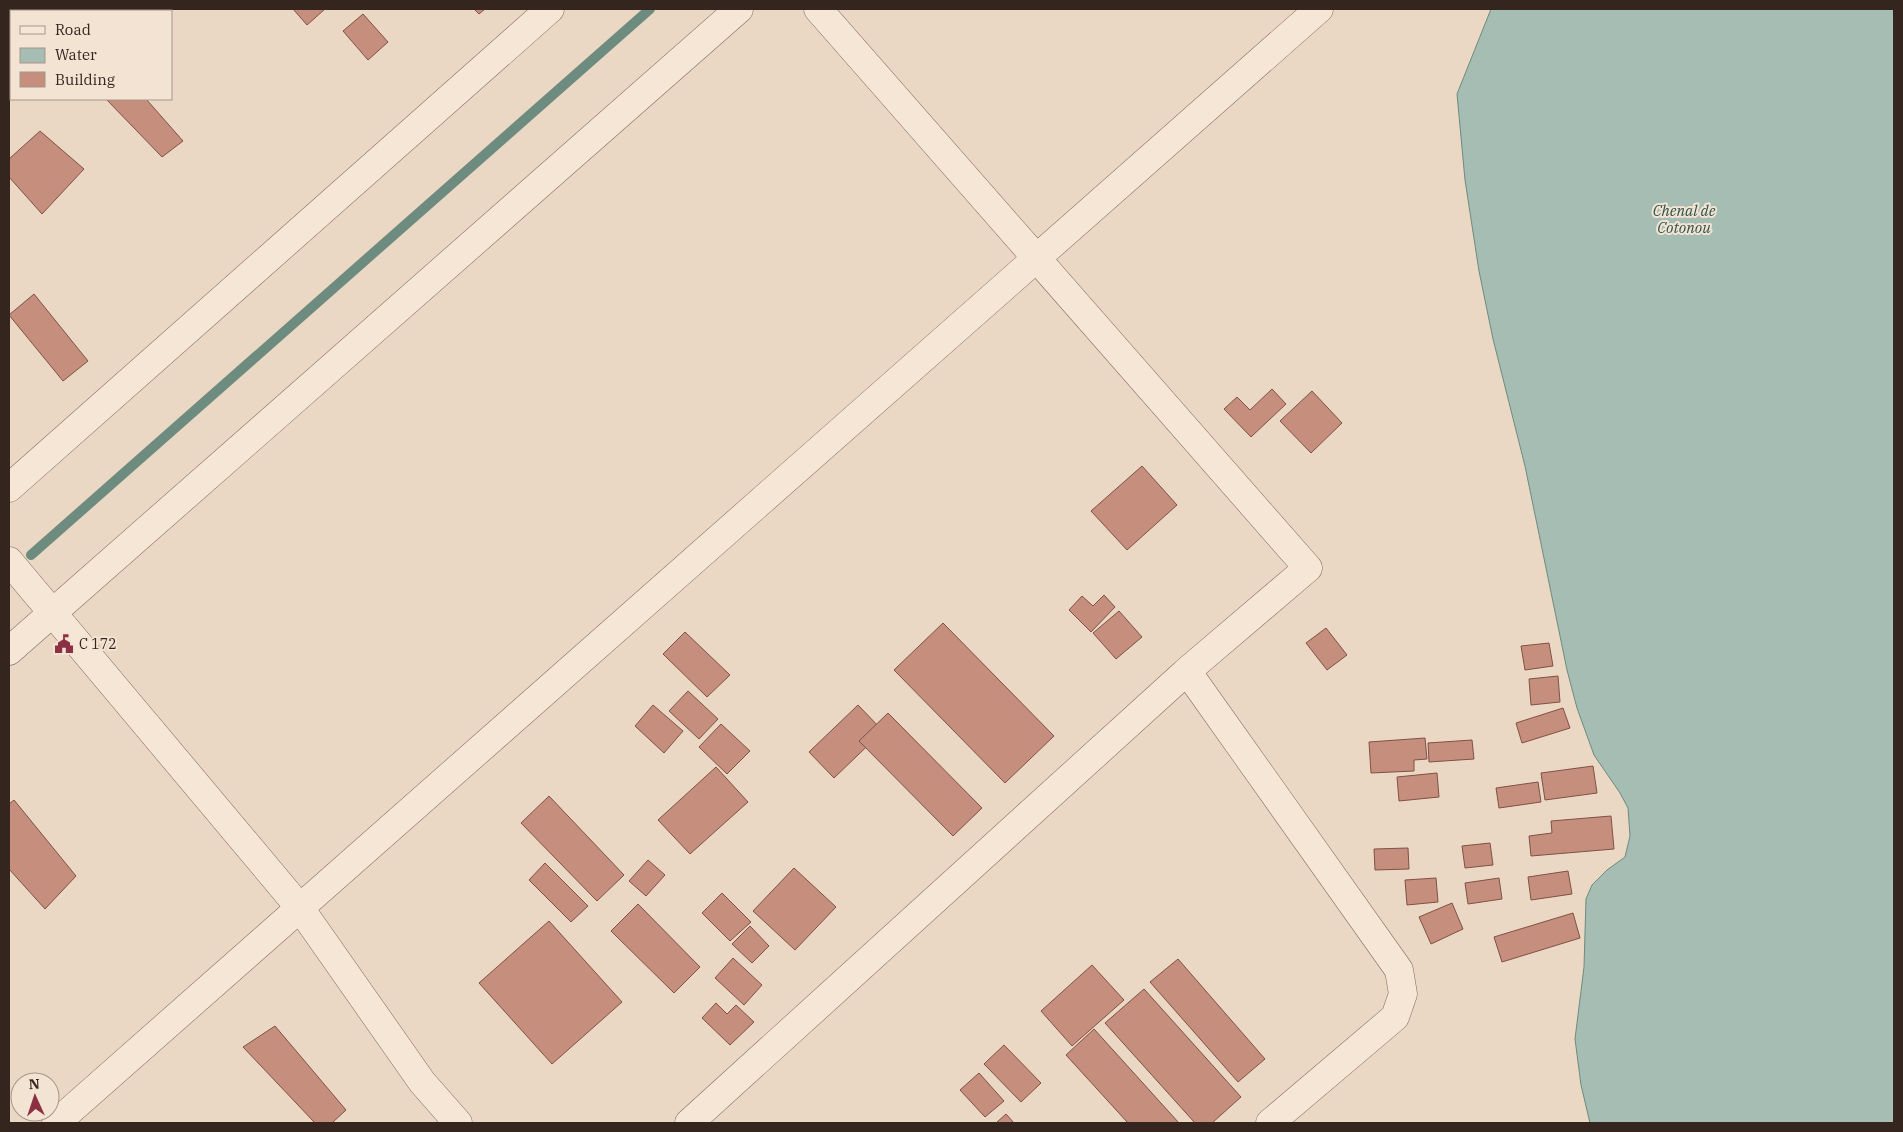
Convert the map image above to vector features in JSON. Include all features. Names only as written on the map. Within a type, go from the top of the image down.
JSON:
[{"type":"street","points":[[9,488],[550,9]]},
{"type":"street","points":[[9,651],[739,9]]},
{"type":"street","points":[[689,1123],[1187,670],[1308,568],[818,9]]},
{"type":"street","points":[[56,1123],[1319,9]]},
{"type":"street","points":[[9,561],[300,908],[422,1082],[458,1123]]},
{"type":"street","points":[[1187,670],[1399,970],[1403,994],[1395,1017],[1270,1123]]},
{"type":"water","name":"Chenal de Cotonou","points":[[1491,9],[1894,9],[1894,1123],[1590,1123],[1581,1085],[1575,1039],[1584,967],[1586,899],[1592,885],[1607,870],[1625,857],[1630,836],[1628,808],[1594,755],[1577,708],[1567,670],[1525,466],[1493,339],[1479,271],[1465,180],[1457,94]]},
{"type":"building","points":[[293,9],[325,9],[307,25]]},
{"type":"building","points":[[474,9],[485,9],[479,14]]},
{"type":"building","points":[[363,14],[388,42],[368,60],[343,31]]},
{"type":"building","points":[[107,100],[147,100],[183,141],[162,157]]},
{"type":"building","points":[[40,131],[84,169],[42,214],[9,177],[9,159]]},
{"type":"building","points":[[34,294],[88,361],[63,381],[9,315]]},
{"type":"building","points":[[1272,389],[1286,404],[1251,437],[1224,409],[1237,397],[1250,410]]},
{"type":"building","points":[[1312,391],[1342,423],[1311,453],[1280,421]]},
{"type":"building","points":[[1142,466],[1177,505],[1127,550],[1091,511]]},
{"type":"building","points":[[1104,595],[1115,607],[1091,632],[1069,610],[1082,596],[1093,606]]},
{"type":"building","points":[[1119,611],[1142,637],[1116,659],[1093,633]]},
{"type":"building","points":[[943,623],[1054,736],[1005,783],[894,670]]},
{"type":"building","points":[[1326,628],[1347,655],[1327,670],[1306,643]]},
{"type":"building","points":[[685,632],[730,675],[707,697],[663,654]]},
{"type":"building","points":[[1549,643],[1553,666],[1525,670],[1521,646]]},
{"type":"building","points":[[1558,676],[1560,702],[1531,705],[1529,679]]},
{"type":"building","points":[[688,691],[718,719],[699,739],[669,711]]},
{"type":"building","points":[[653,705],[683,731],[664,753],[635,726]]},
{"type":"building","points":[[858,705],[883,731],[834,778],[809,752]]},
{"type":"building","points":[[1563,708],[1570,728],[1522,743],[1516,723]]},
{"type":"building","points":[[888,713],[982,808],[953,836],[859,741]]},
{"type":"building","points":[[721,724],[750,751],[727,774],[699,747]]},
{"type":"building","points":[[1425,738],[1427,759],[1414,760],[1414,771],[1371,773],[1369,742]]},
{"type":"building","points":[[1472,740],[1474,759],[1429,762],[1428,743]]},
{"type":"building","points":[[1593,766],[1597,793],[1545,800],[1541,773]]},
{"type":"building","points":[[716,767],[748,802],[690,854],[658,820]]},
{"type":"building","points":[[1437,773],[1439,797],[1399,801],[1397,777]]},
{"type":"building","points":[[1538,782],[1541,802],[1499,808],[1496,788]]},
{"type":"building","points":[[549,796],[624,875],[597,901],[521,823]]},
{"type":"building","points":[[14,800],[76,876],[45,909],[9,869],[9,804]]},
{"type":"building","points":[[1611,816],[1614,849],[1531,856],[1529,836],[1552,833],[1551,821]]},
{"type":"building","points":[[1490,843],[1493,865],[1465,868],[1462,846]]},
{"type":"building","points":[[1408,848],[1409,869],[1375,870],[1374,849]]},
{"type":"building","points":[[648,860],[665,875],[646,896],[629,881]]},
{"type":"building","points":[[545,863],[588,906],[571,922],[529,880]]},
{"type":"building","points":[[794,868],[836,907],[795,950],[753,911]]},
{"type":"building","points":[[1568,871],[1572,894],[1531,900],[1528,877]]},
{"type":"building","points":[[1436,878],[1438,902],[1407,905],[1405,880]]},
{"type":"building","points":[[1499,878],[1502,899],[1468,904],[1465,883]]},
{"type":"building","points":[[722,893],[751,922],[730,941],[702,913]]},
{"type":"building","points":[[1452,903],[1463,929],[1431,944],[1419,917]]},
{"type":"building","points":[[638,904],[700,967],[674,993],[611,931]]},
{"type":"building","points":[[1573,913],[1580,938],[1502,962],[1494,937]]},
{"type":"building","points":[[549,921],[622,1002],[552,1064],[479,983]]},
{"type":"building","points":[[750,926],[769,946],[752,963],[732,944]]},
{"type":"building","points":[[733,958],[762,985],[744,1005],[715,978]]},
{"type":"building","points":[[1178,959],[1265,1059],[1238,1082],[1150,982]]},
{"type":"building","points":[[1092,965],[1124,1000],[1072,1046],[1041,1011]]},
{"type":"building","points":[[1144,989],[1241,1097],[1212,1123],[1195,1123],[1105,1023]]},
{"type":"building","points":[[716,1003],[727,1014],[736,1005],[754,1022],[730,1045],[702,1018]]},
{"type":"building","points":[[275,1026],[346,1110],[332,1123],[315,1123],[243,1047]]},
{"type":"building","points":[[1094,1029],[1179,1123],[1128,1123],[1066,1055]]},
{"type":"building","points":[[1004,1045],[1041,1083],[1021,1102],[984,1064]]},
{"type":"building","points":[[979,1073],[1004,1101],[985,1117],[960,1090]]},
{"type":"building","points":[[1006,1114],[1014,1123],[996,1123]]},
{"type":"waterway","points":[[31,555],[650,9]]},
{"type":"place","name":"C 172","points":[[64,644]]}]
